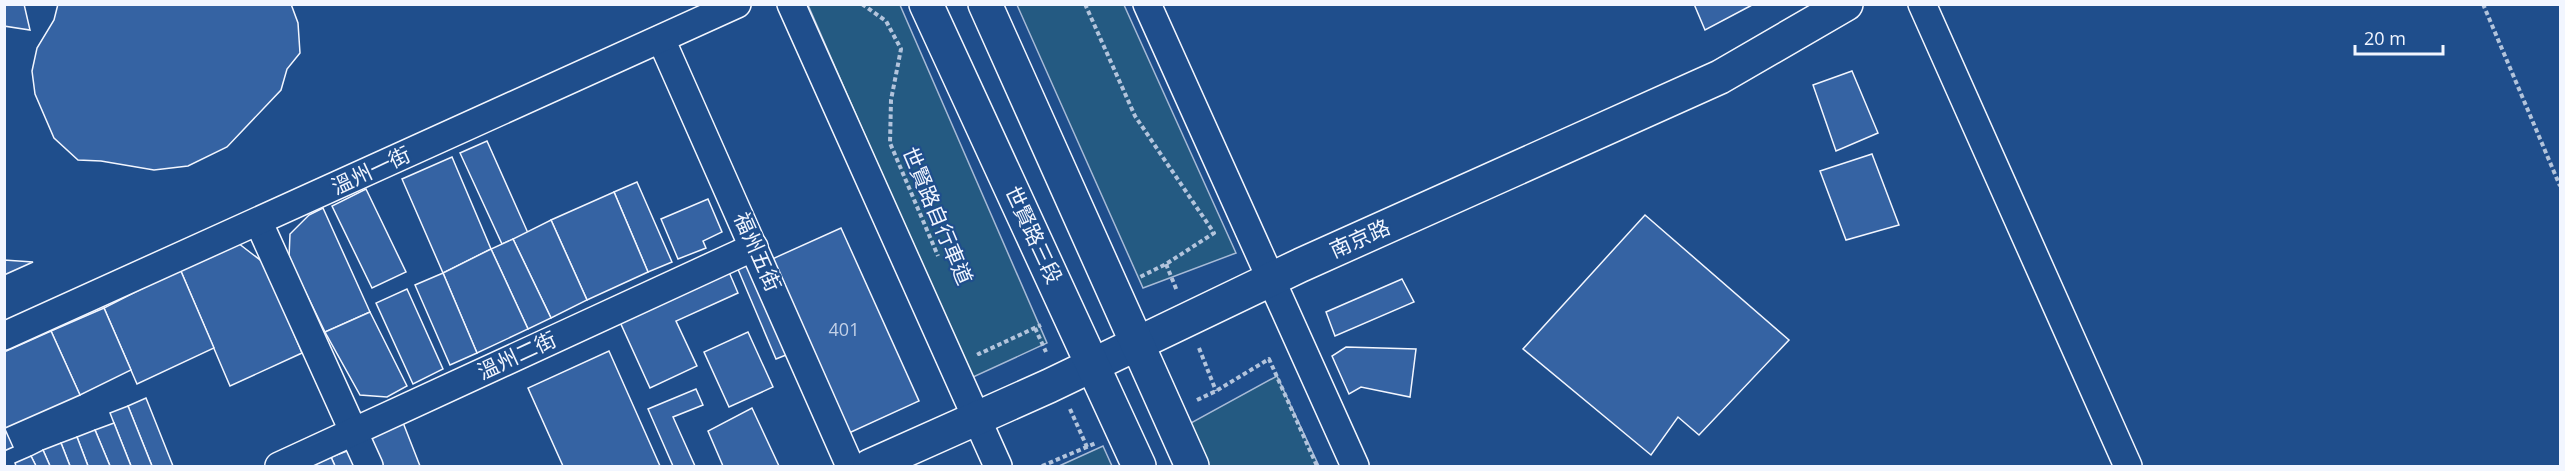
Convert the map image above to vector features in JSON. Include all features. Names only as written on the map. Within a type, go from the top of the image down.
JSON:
[{"type":"street","name":"溫州一街","points":[[4,336],[259,223],[737,4]]},
{"type":"street","points":[[791,4],[998,466]]},
{"type":"street","name":"世賢路三段","points":[[926,4],[1139,466]]},
{"type":"street","points":[[985,4],[1192,466]]},
{"type":"street","points":[[1147,4],[1355,466]]},
{"type":"street","name":"南京路","points":[[870,466],[1049,386],[1092,363],[1270,280],[1720,77],[1846,4]]},
{"type":"street","points":[[1922,4],[2128,466]]},
{"type":"street","name":"福州五街","points":[[661,39],[850,466]]},
{"type":"street","points":[[259,223],[369,466]]},
{"type":"street","name":"溫州二街","points":[[279,466],[754,247]]},
{"type":"path","name":"世賢路自行車道","points":[[862,4],[886,21],[901,49],[891,100],[890,143],[939,259]]},
{"type":"path","points":[[1085,4],[1136,116],[1214,233],[1166,264]]},
{"type":"path","points":[[2483,4],[2560,186]]},
{"type":"path","points":[[975,343],[979,354],[1035,328]]},
{"type":"path","points":[[1216,391],[1269,359],[1317,466]]},
{"type":"path","points":[[1042,466],[1087,447]]},
{"type":"shaded area","points":[[808,5],[900,5],[1047,343],[971,378]]},
{"type":"shaded area","points":[[1017,5],[1124,5],[1236,253],[1143,288]]},
{"type":"shaded area","points":[[1277,376],[1319,466],[1209,466],[1189,424]]},
{"type":"shaded area","points":[[1103,446],[1112,466],[1059,466]]},
{"type":"building","points":[[4,4],[24,4],[30,30],[4,26]]},
{"type":"building","points":[[58,4],[291,4],[298,23],[300,53],[287,69],[281,90],[227,147],[188,166],[154,170],[101,161],[78,160],[54,138],[35,94],[32,71],[37,48],[54,20]]},
{"type":"building","points":[[1694,4],[1754,4],[1705,30]]},
{"type":"building","points":[[1852,71],[1878,133],[1836,151],[1813,85]]},
{"type":"building","points":[[487,141],[528,233],[502,244],[460,153]]},
{"type":"building","points":[[1872,154],[1899,225],[1846,240],[1820,171]]},
{"type":"building","points":[[452,157],[491,249],[443,273],[402,179]]},
{"type":"building","points":[[637,182],[672,262],[648,272],[614,192]]},
{"type":"building","points":[[366,189],[406,272],[372,288],[332,206]]},
{"type":"building","points":[[614,192],[648,272],[587,300],[551,220]]},
{"type":"building","points":[[708,199],[722,232],[703,241],[706,248],[678,259],[661,219]]},
{"type":"building","points":[[323,208],[370,312],[325,332],[289,258],[290,234],[309,215]]},
{"type":"building","points":[[1645,215],[1789,340],[1699,435],[1678,417],[1651,455],[1523,349]]},
{"type":"building","points":[[551,220],[587,300],[551,318],[513,239]]},
{"type":"building","points":[[841,228],[919,401],[849,433],[770,260]]},
{"type":"building","points":[[513,239],[551,318],[528,329],[491,249]]},
{"type":"building","points":[[238,243],[264,263],[302,353],[230,386],[180,269]]},
{"type":"building","points":[[491,249],[528,329],[477,353],[443,273]]},
{"type":"building","points":[[757,258],[796,351],[776,359],[737,267]]},
{"type":"building","points":[[4,260],[33,262],[4,275]]},
{"type":"building","points":[[180,269],[214,348],[137,384],[104,308]]},
{"type":"building","points":[[729,272],[738,293],[676,321],[697,366],[650,388],[620,322]]},
{"type":"building","points":[[443,273],[477,353],[450,365],[415,285]]},
{"type":"building","points":[[1402,279],[1414,302],[1335,336],[1326,312]]},
{"type":"building","points":[[407,289],[443,369],[413,384],[376,303]]},
{"type":"building","points":[[104,308],[131,370],[80,395],[51,331]]},
{"type":"building","points":[[370,312],[407,386],[387,397],[360,395],[325,332]]},
{"type":"building","points":[[51,331],[80,395],[5,428],[4,352]]},
{"type":"building","points":[[748,332],[773,387],[729,407],[704,352]]},
{"type":"building","points":[[1346,347],[1416,349],[1410,397],[1361,387],[1349,394],[1332,356]]},
{"type":"building","points":[[609,351],[660,466],[563,466],[528,388]]},
{"type":"building","points":[[696,389],[703,405],[673,417],[695,466],[673,466],[648,409]]},
{"type":"building","points":[[146,398],[173,466],[152,466],[128,406]]},
{"type":"building","points":[[128,406],[152,466],[131,466],[110,413]]},
{"type":"building","points":[[752,408],[779,466],[723,466],[708,431]]},
{"type":"building","points":[[402,420],[420,466],[382,466],[370,435]]},
{"type":"building","points":[[114,423],[131,466],[110,466],[95,430]]},
{"type":"building","points":[[4,427],[13,447],[4,451]]},
{"type":"building","points":[[95,430],[110,466],[88,466],[77,437]]},
{"type":"building","points":[[77,437],[88,466],[70,466],[61,443]]},
{"type":"building","points":[[61,443],[70,466],[50,466],[43,450]]},
{"type":"building","points":[[355,448],[363,466],[335,466],[331,457]]},
{"type":"building","points":[[43,450],[50,466],[36,466],[31,456]]},
{"type":"building","points":[[31,456],[36,466],[16,466],[15,463]]},
{"type":"building","points":[[331,457],[335,466],[312,466]]}]
